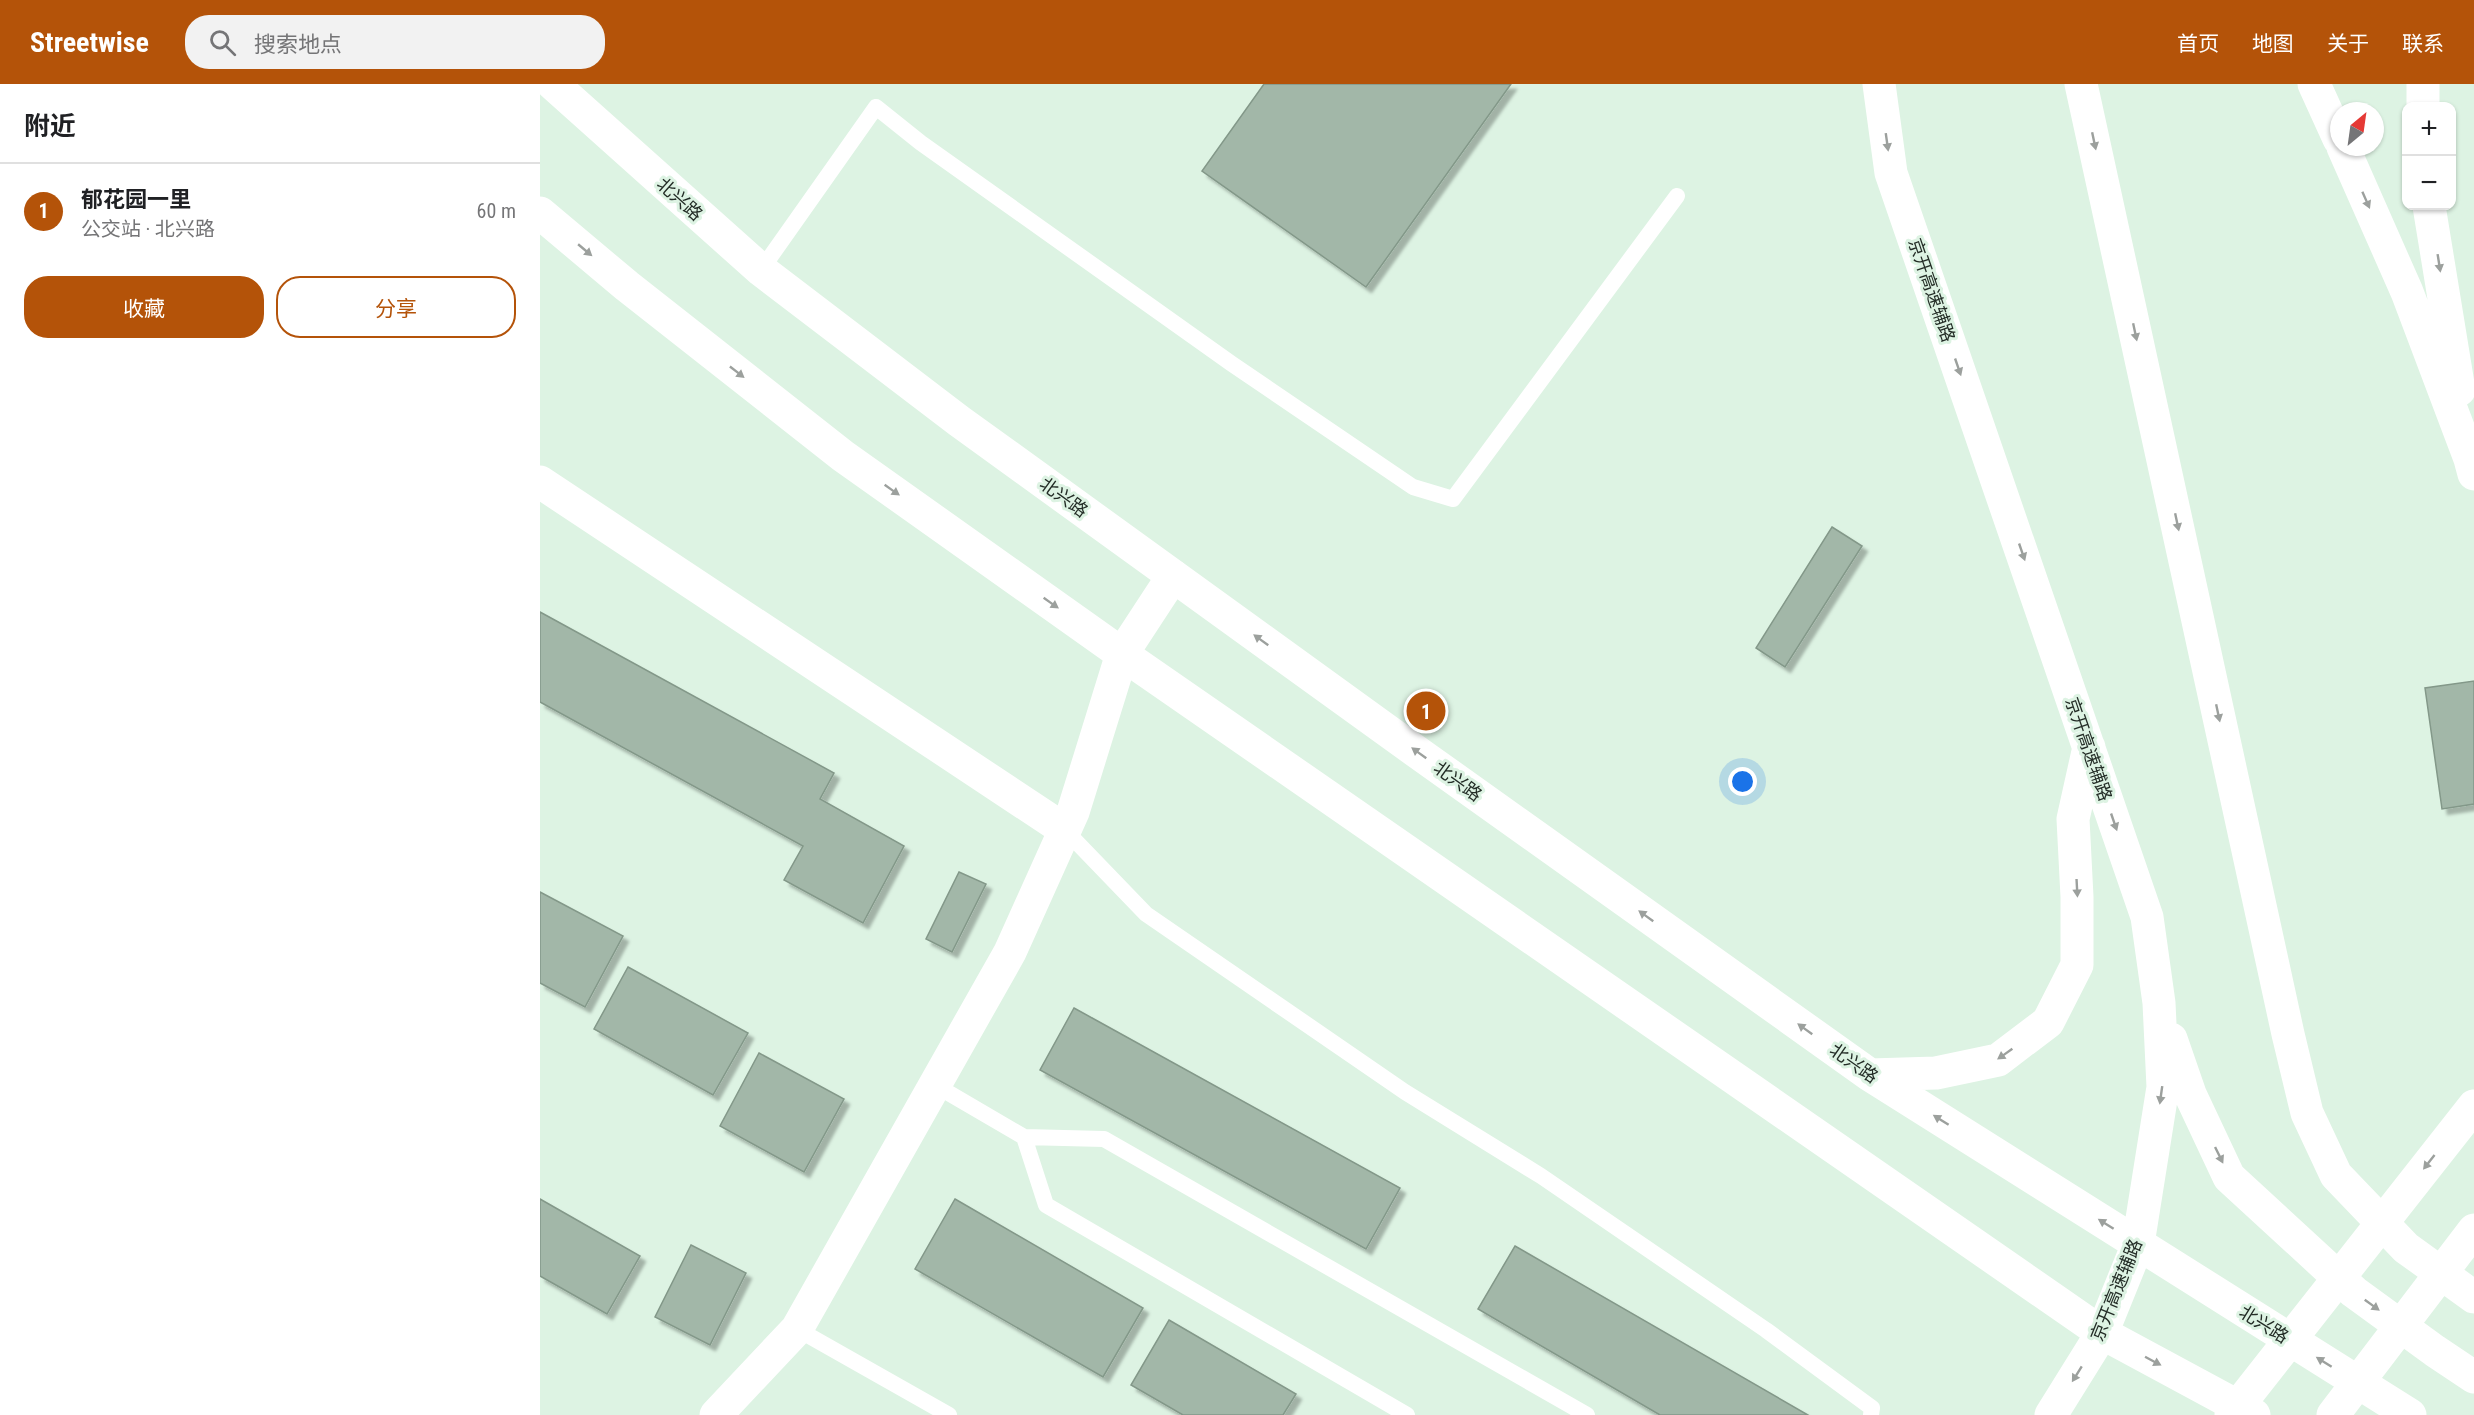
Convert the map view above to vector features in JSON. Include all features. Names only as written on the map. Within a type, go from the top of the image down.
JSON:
[{"type":"main road","name":"北兴路","points":[[553,84],[761,270],[959,421],[1869,1076],[2410,1415]]},
{"type":"main road","name":"京开高速辅路","points":[[1879,84],[1891,173],[2147,917],[2159,1003],[2163,1087],[2138,1244],[2102,1333],[2051,1415]]},
{"type":"main road","points":[[2081,84],[2307,1113],[2336,1175],[2406,1248],[2474,1297]]},
{"type":"main road","points":[[2314,84],[2330,119]]},
{"type":"main road","points":[[2423,84],[2423,102]]},
{"type":"main road","points":[[2347,156],[2407,292],[2472,467]]},
{"type":"main road","points":[[2431,210],[2472,467]]},
{"type":"main road","points":[[540,213],[627,286],[843,456],[1122,654],[2102,1333],[2254,1415]]},
{"type":"main road","points":[[540,482],[1065,830]]},
{"type":"main road","points":[[717,1415],[796,1329],[1010,951],[1073,812],[1122,654],[1173,576]]},
{"type":"main road","points":[[1869,1076],[1936,1073],[1998,1060],[2048,1022],[2077,965],[2077,897],[2073,819],[2089,747]]},
{"type":"main road","points":[[2159,1003],[2190,1094],[2229,1177],[2354,1292],[2434,1351],[2474,1377]]},
{"type":"main road","points":[[2231,1415],[2469,1111],[2474,1079]]},
{"type":"main road","points":[[2334,1415],[2474,1230]]},
{"type":"lane","points":[[761,270],[876,107],[921,143],[1261,384],[1413,487],[1453,499],[1677,196]]},
{"type":"lane","points":[[1065,830],[1146,914],[1405,1092],[1540,1176],[1766,1330],[1872,1408],[1871,1415]]},
{"type":"lane","points":[[935,1085],[1023,1137],[1104,1139],[1587,1415]]},
{"type":"lane","points":[[1023,1137],[1046,1205],[1407,1415]]},
{"type":"lane","points":[[796,1329],[949,1415]]},
{"type":"building","points":[[1264,84],[1511,84],[1366,287],[1202,171]]},
{"type":"building","points":[[1832,527],[1862,546],[1785,667],[1756,648]]},
{"type":"building","points":[[540,612],[834,773],[820,799],[904,846],[863,923],[784,880],[803,846],[540,702]]},
{"type":"building","points":[[2474,681],[2474,804],[2442,809],[2425,688]]},
{"type":"building","points":[[959,872],[986,884],[952,952],[926,939]]},
{"type":"building","points":[[540,892],[623,936],[585,1007],[540,983]]},
{"type":"building","points":[[628,967],[748,1033],[713,1095],[594,1029]]},
{"type":"building","points":[[1074,1008],[1400,1188],[1366,1249],[1040,1070]]},
{"type":"building","points":[[759,1053],[844,1099],[804,1172],[720,1126]]},
{"type":"building","points":[[540,1199],[640,1256],[607,1314],[540,1276]]},
{"type":"building","points":[[955,1199],[1143,1308],[1103,1377],[915,1269]]},
{"type":"building","points":[[691,1245],[746,1273],[710,1345],[655,1317]]},
{"type":"building","points":[[1515,1246],[1808,1415],[1660,1415],[1478,1309]]},
{"type":"building","points":[[1169,1320],[1296,1394],[1283,1415],[1183,1415],[1131,1385]]},
{"type":"place","name":"郁花园一里","points":[[1426,711]]}]
